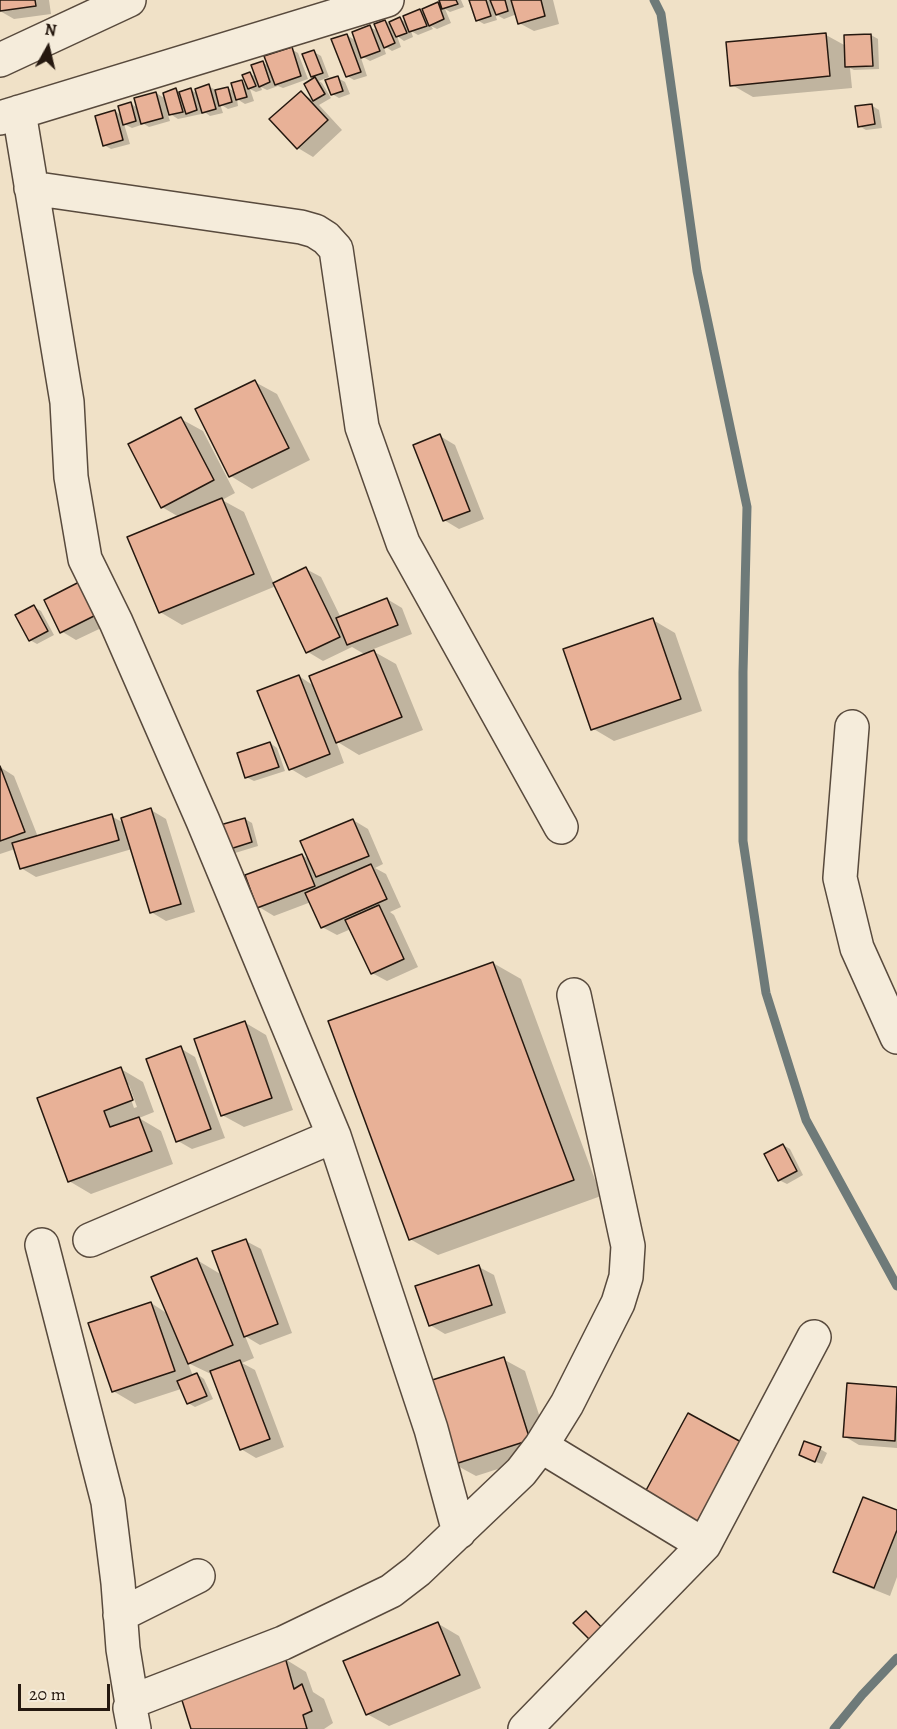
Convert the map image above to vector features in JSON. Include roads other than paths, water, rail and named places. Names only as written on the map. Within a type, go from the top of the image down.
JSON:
[{"type":"street","points":[[0,60],[129,0]]},
{"type":"street","points":[[387,0],[10,115],[32,188],[68,402],[71,477],[86,559],[203,821],[334,1136],[430,1429],[459,1532]]},
{"type":"street","points":[[32,188],[301,227],[326,237],[336,249],[362,427],[403,543],[561,827]]},
{"type":"street","points":[[852,727],[840,878],[857,948],[897,1037]]},
{"type":"street","points":[[133,1716],[138,1699],[283,1642],[391,1591],[417,1571],[520,1472],[541,1446],[567,1404],[618,1304],[626,1276],[628,1246],[574,995]]},
{"type":"street","points":[[90,1240],[334,1136]]},
{"type":"street","points":[[42,1245],[108,1502],[123,1649],[133,1716]]},
{"type":"street","points":[[525,1729],[704,1545],[814,1337]]},
{"type":"street","points":[[541,1446],[704,1545]]},
{"type":"street","points":[[120,1615],[198,1576]]},
{"type":"waterway","points":[[654,0],[661,14],[697,271],[747,507],[743,672],[743,841],[766,993],[806,1120],[897,1286]]},
{"type":"waterway","points":[[834,1729],[897,1658]]}]
